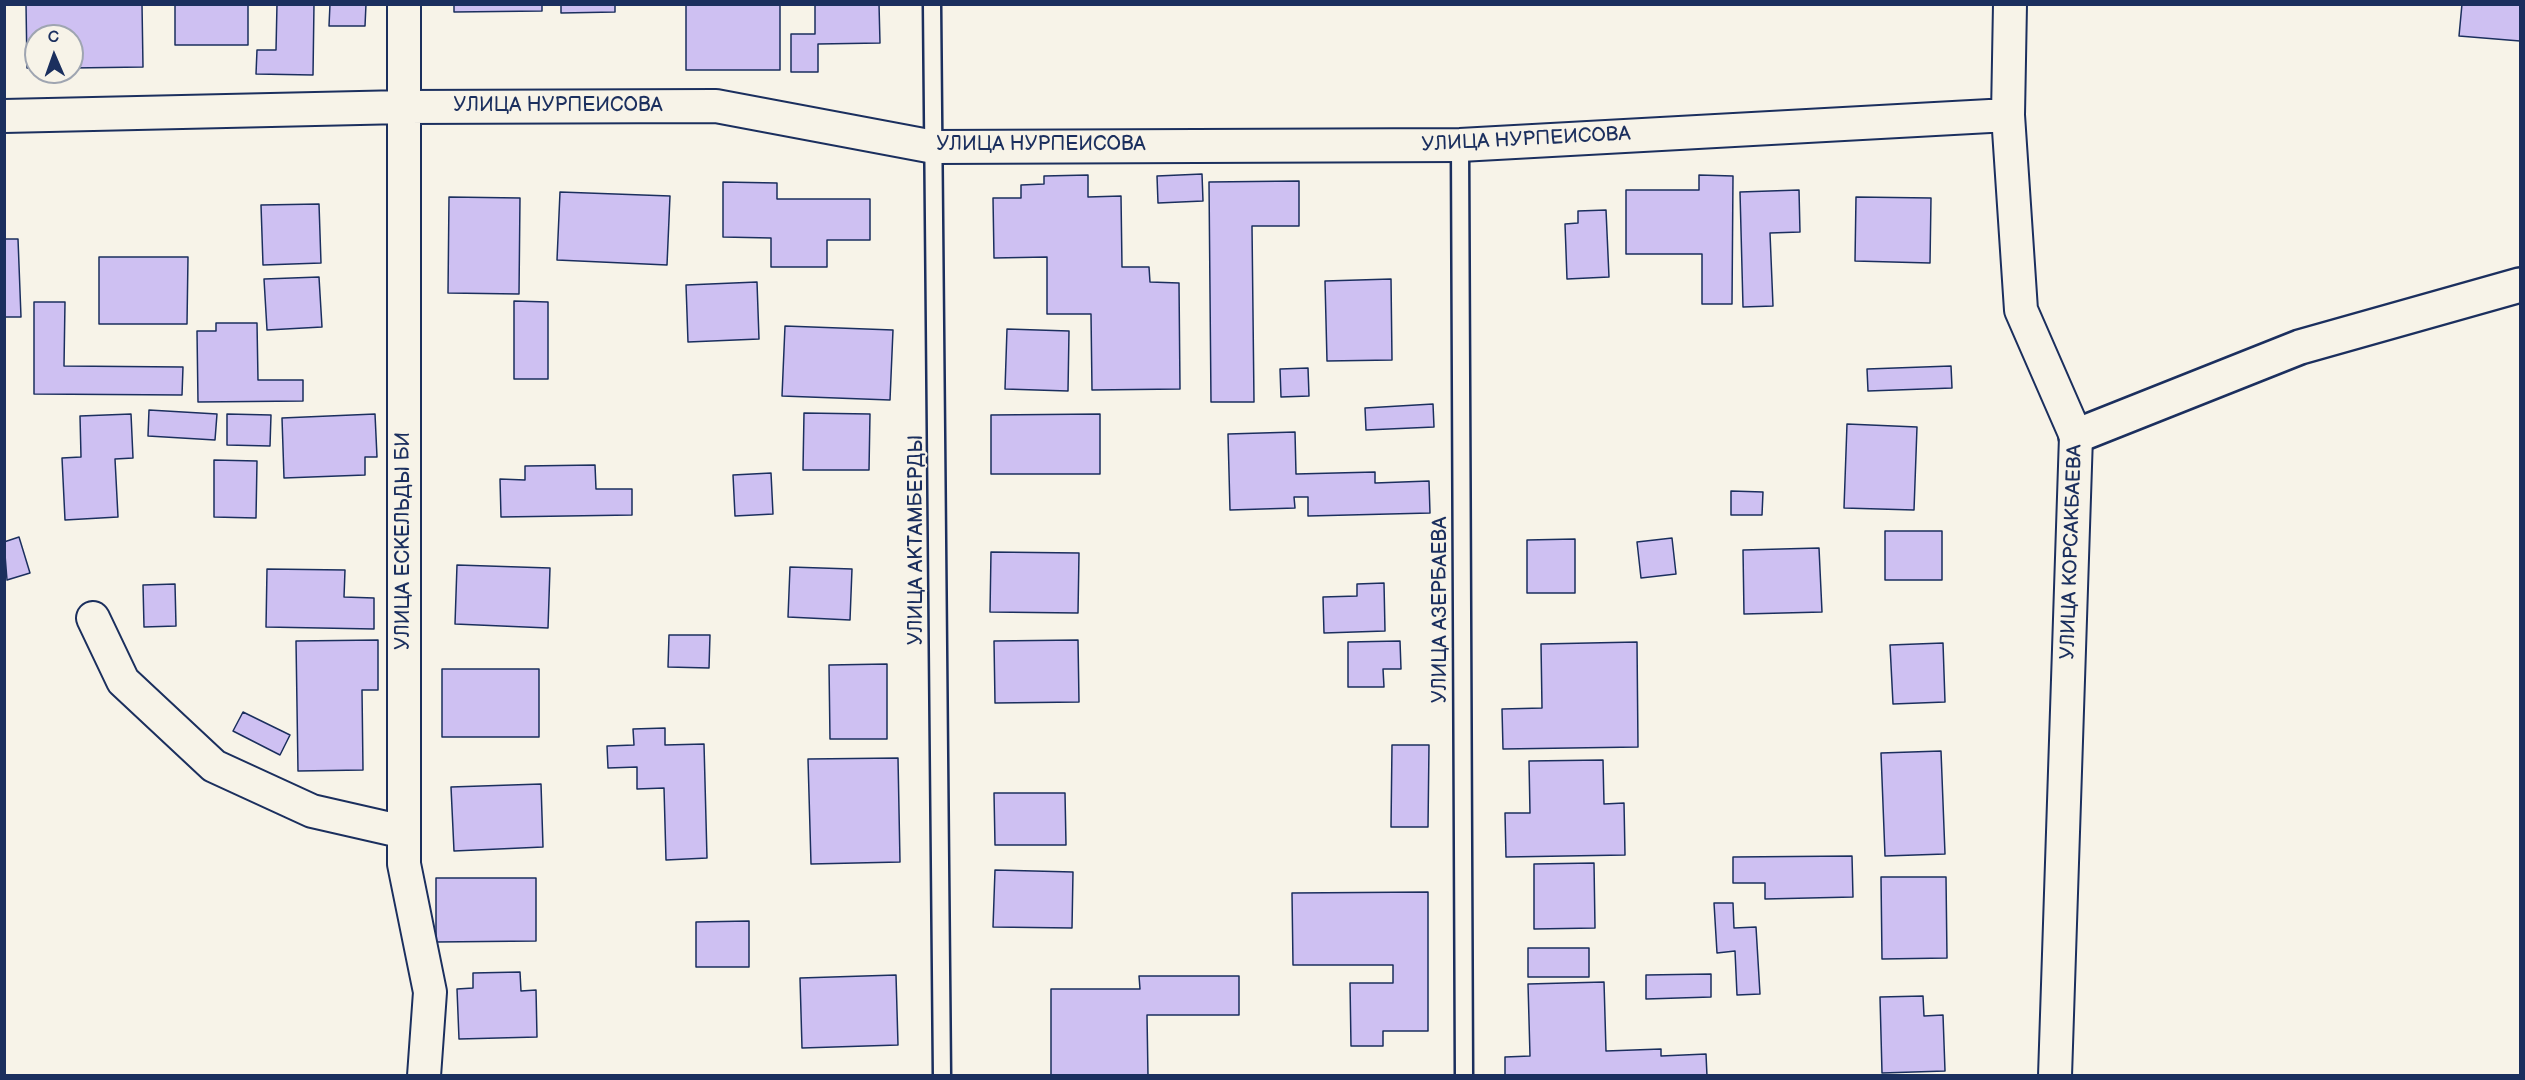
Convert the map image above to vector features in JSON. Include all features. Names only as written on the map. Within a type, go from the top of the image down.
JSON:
[{"type":"street","name":"УЛИЦА ЕСКЕЛЬДЫ БИ","points":[[404,4],[404,864],[430,992],[424,1076]]},
{"type":"street","name":"УЛИЦА КОРСАКБАЕВА","points":[[2010,4],[2008,115],[2021,309],[2076,436],[2055,1076]]},
{"type":"street","name":"УЛИЦА НУРПЕИСОВА","points":[[4,116],[404,107],[716,105],[934,147],[1460,145],[2008,115]]},
{"type":"street","points":[[2076,436],[2300,347],[2520,285]]},
{"type":"street","points":[[93,618],[123,681],[214,766],[312,811],[404,832]]},
{"type":"lane","name":"УЛИЦА АКТАМБЕРДЫ","points":[[932,4],[942,1076]]},
{"type":"lane","name":"УЛИЦА АЗЕРБАЕВА","points":[[1460,145],[1464,1076]]},
{"type":"building","points":[[26,4],[142,4],[143,67],[84,68],[84,24],[26,24]]},
{"type":"building","points":[[175,4],[248,4],[248,45],[175,45]]},
{"type":"building","points":[[277,4],[314,4],[313,75],[256,74],[257,50],[276,50]]},
{"type":"building","points":[[330,4],[366,4],[365,26],[329,26]]},
{"type":"building","points":[[454,4],[542,4],[542,11],[454,12]]},
{"type":"building","points":[[561,4],[615,4],[615,12],[561,13]]},
{"type":"building","points":[[686,4],[780,4],[780,70],[686,70]]},
{"type":"building","points":[[815,4],[879,4],[880,43],[818,44],[818,72],[791,72],[791,34],[815,34]]},
{"type":"building","points":[[2462,4],[2520,4],[2520,41],[2459,36]]},
{"type":"building","points":[[1202,174],[1203,201],[1158,203],[1157,176]]},
{"type":"building","points":[[1088,175],[1088,197],[1121,196],[1122,267],[1149,267],[1150,282],[1179,283],[1180,389],[1092,390],[1091,314],[1047,314],[1047,257],[994,258],[993,198],[1021,198],[1021,185],[1044,184],[1044,176]]},
{"type":"building","points":[[1699,175],[1733,176],[1732,304],[1702,304],[1702,254],[1626,254],[1626,190],[1699,190]]},
{"type":"building","points":[[1299,181],[1299,226],[1252,226],[1254,402],[1211,402],[1209,182]]},
{"type":"building","points":[[723,182],[777,183],[777,199],[870,199],[870,240],[827,240],[827,267],[771,267],[771,238],[723,237]]},
{"type":"building","points":[[1799,190],[1800,232],[1770,233],[1773,306],[1743,307],[1740,192]]},
{"type":"building","points":[[560,192],[670,196],[667,265],[557,260]]},
{"type":"building","points":[[449,197],[520,198],[519,294],[448,293]]},
{"type":"building","points":[[1856,197],[1931,198],[1930,263],[1855,261]]},
{"type":"building","points":[[319,204],[321,263],[263,265],[261,205]]},
{"type":"building","points":[[1606,210],[1609,277],[1567,279],[1565,224],[1578,223],[1578,211]]},
{"type":"building","points":[[4,239],[18,239],[21,317],[4,317]]},
{"type":"building","points":[[99,257],[188,257],[187,324],[99,324]]},
{"type":"building","points":[[319,277],[322,327],[267,330],[264,279]]},
{"type":"building","points":[[1391,279],[1392,360],[1327,361],[1325,281]]},
{"type":"building","points":[[757,282],[759,339],[688,342],[686,285]]},
{"type":"building","points":[[514,301],[548,302],[548,379],[514,379]]},
{"type":"building","points":[[34,302],[65,302],[64,366],[183,367],[182,395],[34,394]]},
{"type":"building","points":[[216,323],[257,323],[258,380],[303,380],[303,401],[198,402],[197,331],[216,331]]},
{"type":"building","points":[[785,326],[893,330],[890,400],[782,396]]},
{"type":"building","points":[[1007,329],[1069,331],[1068,391],[1005,389]]},
{"type":"building","points":[[1951,366],[1952,388],[1868,391],[1867,369]]},
{"type":"building","points":[[1308,368],[1309,396],[1281,397],[1280,369]]},
{"type":"building","points":[[1433,404],[1434,427],[1366,430],[1365,408]]},
{"type":"building","points":[[149,410],[217,414],[215,440],[148,436]]},
{"type":"building","points":[[804,413],[870,414],[869,470],[803,470]]},
{"type":"building","points":[[131,414],[133,458],[115,459],[118,517],[65,520],[62,458],[81,457],[80,416]]},
{"type":"building","points":[[227,414],[271,415],[270,446],[227,445]]},
{"type":"building","points":[[375,414],[377,457],[365,457],[365,475],[284,478],[282,418]]},
{"type":"building","points":[[1100,414],[1100,474],[991,474],[991,415]]},
{"type":"building","points":[[1847,424],[1917,427],[1914,510],[1844,508]]},
{"type":"building","points":[[1295,432],[1296,474],[1375,472],[1375,483],[1429,481],[1430,513],[1308,516],[1308,497],[1294,497],[1295,508],[1230,510],[1228,434]]},
{"type":"building","points":[[214,460],[257,461],[256,518],[214,517]]},
{"type":"building","points":[[595,465],[596,489],[632,489],[632,515],[501,517],[500,479],[525,480],[525,466]]},
{"type":"building","points":[[771,473],[773,514],[735,516],[733,475]]},
{"type":"building","points":[[1731,491],[1763,492],[1762,515],[1731,515]]},
{"type":"building","points":[[1885,531],[1942,531],[1942,580],[1885,580]]},
{"type":"building","points":[[19,537],[30,573],[7,580],[4,542]]},
{"type":"building","points":[[1672,538],[1676,574],[1641,578],[1637,542]]},
{"type":"building","points":[[1575,539],[1575,593],[1527,593],[1527,540]]},
{"type":"building","points":[[1819,548],[1822,612],[1744,614],[1743,550]]},
{"type":"building","points":[[991,552],[1079,553],[1078,613],[990,612]]},
{"type":"building","points":[[457,565],[550,568],[548,628],[455,624]]},
{"type":"building","points":[[790,567],[852,569],[850,620],[788,617]]},
{"type":"building","points":[[267,569],[345,570],[344,597],[374,598],[374,629],[266,627]]},
{"type":"building","points":[[1384,583],[1385,631],[1324,633],[1323,597],[1357,596],[1357,584]]},
{"type":"building","points":[[175,584],[176,626],[144,627],[143,585]]},
{"type":"building","points":[[669,635],[710,635],[709,668],[668,667]]},
{"type":"building","points":[[378,640],[378,690],[362,690],[363,770],[298,771],[296,641]]},
{"type":"building","points":[[1078,640],[1079,702],[995,703],[994,641]]},
{"type":"building","points":[[1400,641],[1401,669],[1383,669],[1384,687],[1348,687],[1348,642]]},
{"type":"building","points":[[1637,642],[1638,747],[1503,749],[1502,709],[1542,708],[1541,644]]},
{"type":"building","points":[[1943,643],[1945,702],[1893,704],[1890,645]]},
{"type":"building","points":[[887,664],[887,739],[830,739],[829,665]]},
{"type":"building","points":[[442,669],[539,669],[539,737],[442,737]]},
{"type":"building","points":[[243,712],[290,735],[280,755],[233,731]]},
{"type":"building","points":[[665,728],[665,745],[704,744],[707,858],[666,860],[664,788],[637,789],[637,767],[608,768],[607,746],[634,745],[633,729]]},
{"type":"building","points":[[1392,745],[1429,745],[1428,827],[1391,827]]},
{"type":"building","points":[[1941,751],[1945,854],[1885,856],[1881,753]]},
{"type":"building","points":[[898,758],[900,862],[811,864],[808,759]]},
{"type":"building","points":[[1603,760],[1604,804],[1624,803],[1625,855],[1506,857],[1505,813],[1530,813],[1529,761]]},
{"type":"building","points":[[541,784],[543,847],[454,851],[451,787]]},
{"type":"building","points":[[994,793],[1065,793],[1066,845],[995,845]]},
{"type":"building","points":[[1852,856],[1853,897],[1765,899],[1765,883],[1733,883],[1733,857]]},
{"type":"building","points":[[1594,863],[1595,928],[1534,929],[1534,864]]},
{"type":"building","points":[[995,870],[1073,872],[1072,928],[993,927]]},
{"type":"building","points":[[1881,877],[1946,877],[1947,958],[1882,959]]},
{"type":"building","points":[[436,878],[536,878],[536,941],[436,942]]},
{"type":"building","points":[[1428,892],[1428,1031],[1383,1031],[1383,1046],[1351,1046],[1350,983],[1393,983],[1393,965],[1293,965],[1292,893]]},
{"type":"building","points":[[1714,903],[1733,903],[1734,928],[1756,927],[1760,994],[1737,995],[1735,951],[1717,953]]},
{"type":"building","points":[[749,921],[749,967],[696,967],[696,922]]},
{"type":"building","points":[[1528,948],[1589,948],[1589,977],[1528,977]]},
{"type":"building","points":[[520,972],[521,991],[536,990],[537,1037],[459,1039],[457,989],[473,988],[473,973]]},
{"type":"building","points":[[1711,974],[1711,997],[1646,999],[1646,975]]},
{"type":"building","points":[[896,975],[898,1045],[802,1048],[800,978]]},
{"type":"building","points":[[1139,976],[1239,976],[1239,1015],[1147,1015],[1148,1076],[1051,1076],[1051,989],[1140,989]]},
{"type":"building","points":[[1604,982],[1606,1051],[1661,1049],[1661,1056],[1706,1054],[1707,1076],[1505,1076],[1505,1057],[1530,1056],[1528,984]]},
{"type":"building","points":[[1923,996],[1924,1016],[1943,1015],[1945,1071],[1882,1073],[1880,997]]}]
